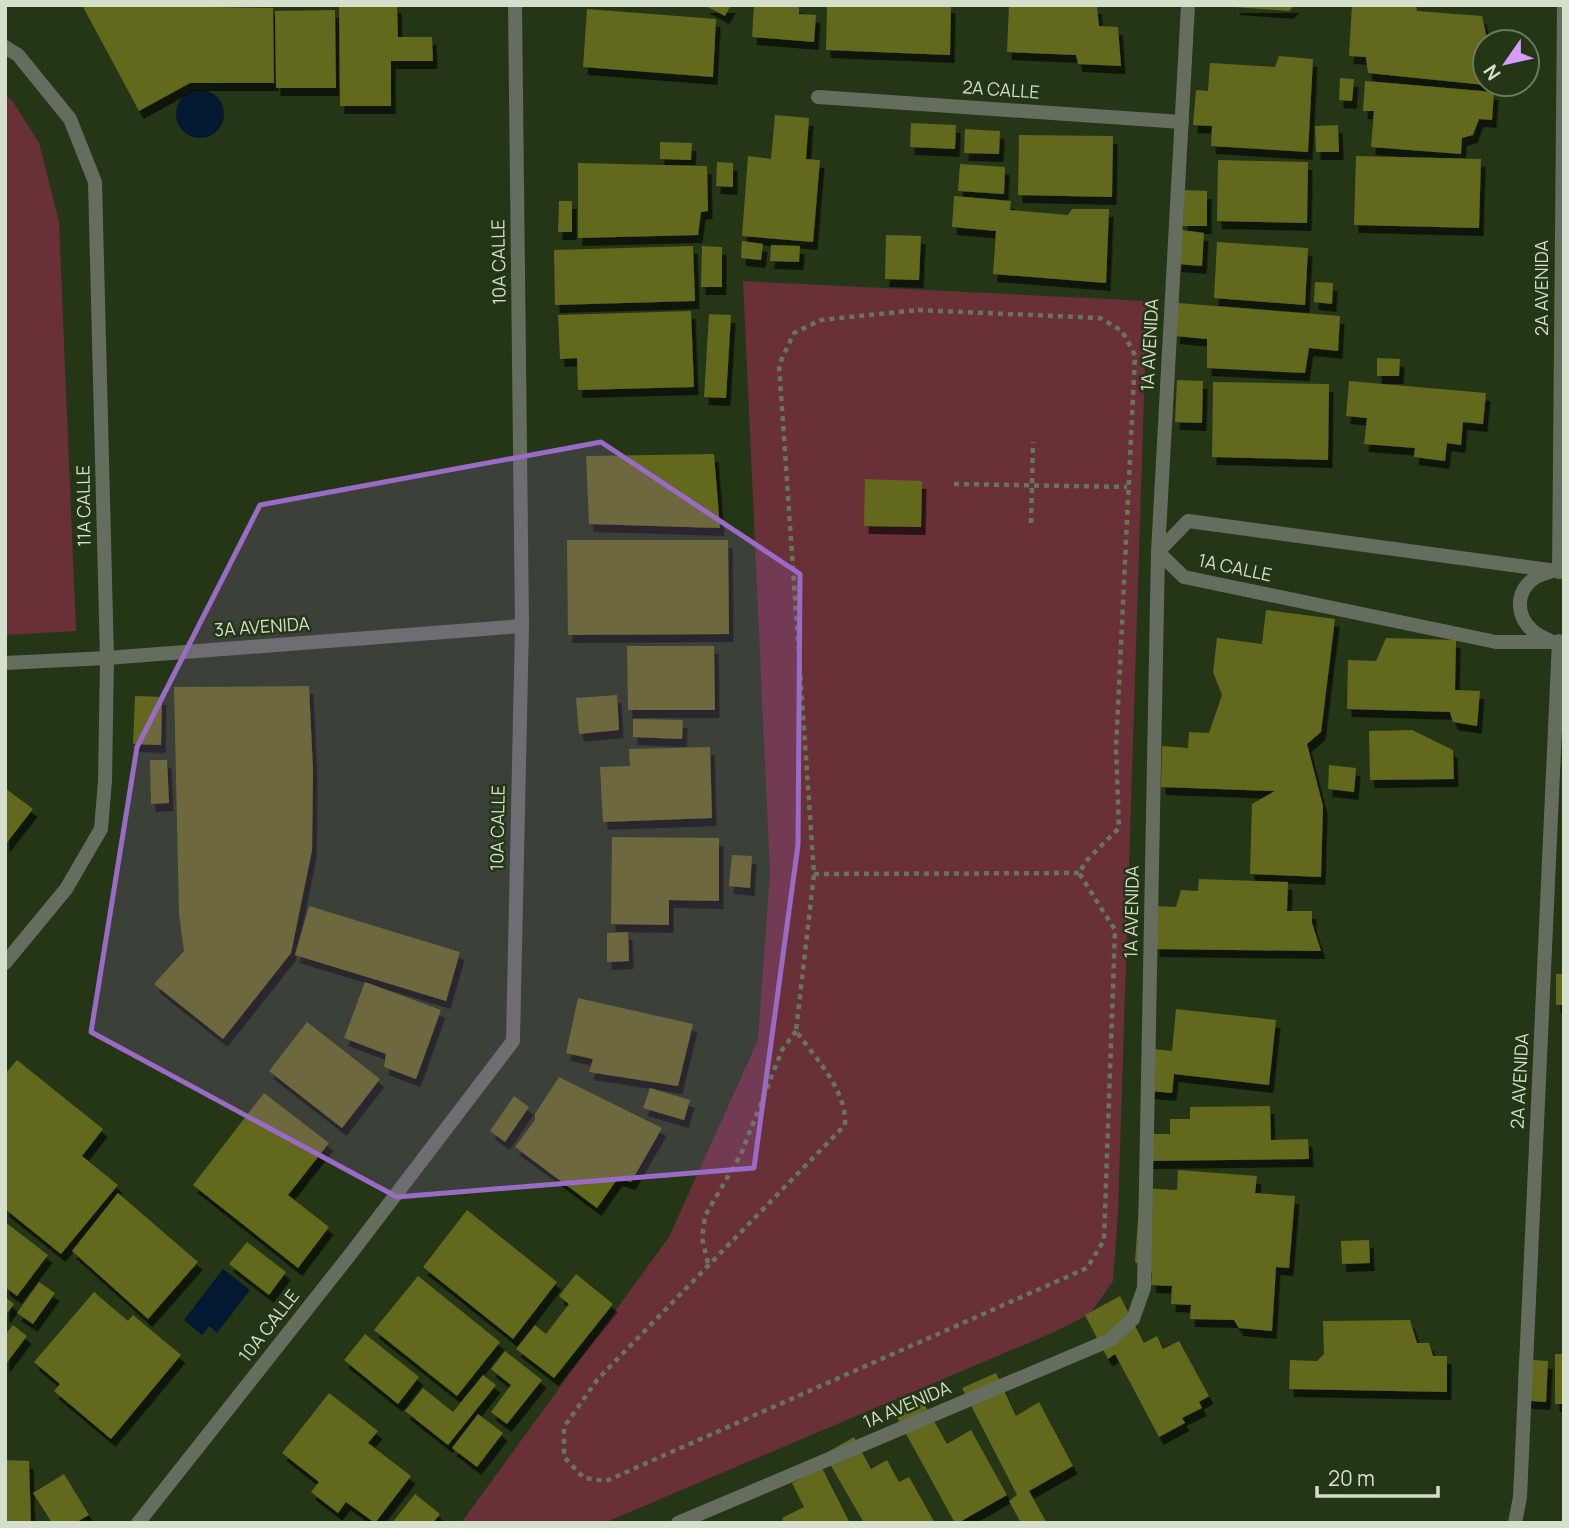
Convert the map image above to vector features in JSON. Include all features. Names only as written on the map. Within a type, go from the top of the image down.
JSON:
[{"type":"street","name":"10A CALLE","points":[[138,1523],[349,1256],[513,1041],[522,626],[515,5]]},
{"type":"street","name":"1A AVENIDA","points":[[678,1523],[1110,1340],[1133,1319],[1144,1288],[1158,552],[1188,5]]},
{"type":"street","name":"2A AVENIDA","points":[[1562,572],[1564,5]]},
{"type":"street","name":"11A CALLE","points":[[5,47],[18,55],[70,119],[95,182],[107,658],[105,781],[101,829],[66,889],[5,963]]},
{"type":"street","name":"2A CALLE","points":[[818,97],[1182,122]]},
{"type":"street","points":[[1158,552],[1188,520],[1562,572]]},
{"type":"street","name":"1A CALLE","points":[[1158,552],[1184,577],[1496,642],[1562,641]]},
{"type":"street","points":[[1562,572],[1547,572],[1536,576],[1527,584],[1520,606],[1521,618],[1537,636],[1562,641]]},
{"type":"street","name":"3A AVENIDA","points":[[5,663],[107,658],[522,626]]},
{"type":"street","name":"2A AVENIDA","points":[[1515,1523],[1521,1483],[1562,641]]},
{"type":"path","points":[[708,1264],[702,1238],[705,1216],[741,1154],[782,1050],[796,1031],[814,874],[779,365],[794,333],[821,320],[918,310],[1100,318],[1122,331],[1135,355],[1116,748],[1119,828],[1087,860],[1079,873]]},
{"type":"path","points":[[1031,523],[1033,442]]},
{"type":"path","points":[[954,484],[1128,486]]},
{"type":"path","points":[[814,874],[1079,873]]},
{"type":"path","points":[[796,1031],[835,1087],[846,1111],[845,1125],[597,1380],[564,1427],[564,1457],[584,1478],[607,1481],[1087,1268],[1104,1240],[1115,930],[1079,873]]},
{"type":"highlighted area","points":[[601,442],[800,574],[798,845],[754,1168],[397,1197],[91,1032],[137,747],[260,505]]},
{"type":"shaded area","points":[[5,95],[12,100],[39,143],[59,222],[76,631],[5,635]]},
{"type":"shaded area","points":[[743,281],[1147,301],[1118,1212],[1113,1281],[1090,1314],[1054,1332],[604,1523],[461,1523],[669,1237],[758,1040],[770,873]]},
{"type":"water","points":[[200,90],[217,97],[224,114],[217,131],[200,138],[183,131],[176,114],[183,97]]},
{"type":"water","points":[[223,1269],[250,1290],[217,1333],[209,1326],[202,1335],[184,1320]]},
{"type":"building","points":[[82,5],[273,8],[274,83],[190,83],[139,111]]},
{"type":"building","points":[[339,5],[397,5],[398,37],[432,37],[433,61],[391,61],[391,106],[340,106]]},
{"type":"building","points":[[704,5],[731,5],[725,16]]},
{"type":"building","points":[[754,5],[799,5],[799,14],[816,15],[814,42],[752,37]]},
{"type":"building","points":[[827,5],[951,5],[950,55],[826,50]]},
{"type":"building","points":[[1009,5],[1097,6],[1099,26],[1118,27],[1121,66],[1078,64],[1076,55],[1007,52]]},
{"type":"building","points":[[1235,5],[1295,5],[1289,11]]},
{"type":"building","points":[[1352,5],[1416,5],[1417,11],[1482,16],[1485,28],[1471,28],[1471,84],[1368,73],[1366,57],[1349,56]]},
{"type":"building","points":[[587,9],[716,19],[713,77],[583,67]]},
{"type":"building","points":[[335,10],[336,88],[276,88],[275,11]]},
{"type":"building","points":[[1279,56],[1313,59],[1308,152],[1211,146],[1212,126],[1193,125],[1196,90],[1208,91],[1210,63],[1275,67]]},
{"type":"building","points":[[1340,78],[1354,79],[1352,101],[1339,100]]},
{"type":"building","points":[[1365,81],[1471,90],[1471,98],[1494,98],[1492,120],[1479,119],[1473,135],[1462,138],[1461,154],[1371,147],[1374,111],[1363,111]]},
{"type":"building","points":[[775,115],[809,118],[806,159],[820,160],[813,242],[742,236],[748,156],[771,159]]},
{"type":"building","points":[[911,123],[956,125],[955,149],[910,147]]},
{"type":"building","points":[[1338,125],[1339,152],[1316,152],[1315,126]]},
{"type":"building","points":[[965,129],[1000,131],[999,154],[964,153]]},
{"type":"building","points":[[1019,135],[1113,136],[1112,197],[1018,195]]},
{"type":"building","points":[[660,142],[692,143],[691,160],[660,159]]},
{"type":"building","points":[[1356,156],[1481,159],[1479,228],[1354,225]]},
{"type":"building","points":[[1218,160],[1308,162],[1307,223],[1217,221]]},
{"type":"building","points":[[717,162],[733,163],[733,187],[716,186]]},
{"type":"building","points":[[578,163],[707,166],[708,211],[701,212],[698,235],[578,238]]},
{"type":"building","points":[[960,164],[1005,167],[1004,194],[958,191]]},
{"type":"building","points":[[1184,190],[1207,191],[1207,226],[1183,226]]},
{"type":"building","points":[[954,196],[1011,201],[1010,210],[1068,215],[1072,209],[1109,209],[1106,283],[993,274],[996,231],[952,227]]},
{"type":"building","points":[[559,201],[572,201],[572,232],[558,232]]},
{"type":"building","points":[[1181,230],[1204,233],[1202,266],[1177,264]]},
{"type":"building","points":[[886,235],[921,236],[919,280],[885,279]]},
{"type":"building","points":[[742,241],[763,244],[761,260],[741,258]]},
{"type":"building","points":[[1217,242],[1308,248],[1305,305],[1214,298]]},
{"type":"building","points":[[771,245],[800,246],[799,262],[770,261]]},
{"type":"building","points":[[693,246],[695,301],[555,305],[554,250]]},
{"type":"building","points":[[702,246],[722,247],[722,287],[701,287]]},
{"type":"building","points":[[1315,282],[1333,283],[1332,304],[1314,302]]},
{"type":"building","points":[[1178,303],[1340,316],[1338,351],[1309,348],[1305,373],[1207,368],[1207,339],[1175,336]]},
{"type":"building","points":[[691,311],[694,387],[578,390],[577,358],[560,359],[558,315]]},
{"type":"building","points":[[709,314],[731,315],[726,398],[704,397]]},
{"type":"building","points":[[1377,358],[1400,359],[1399,376],[1377,376]]},
{"type":"building","points":[[1177,380],[1203,381],[1202,423],[1175,422]]},
{"type":"building","points":[[1349,381],[1486,393],[1483,424],[1463,422],[1461,445],[1447,443],[1445,461],[1414,457],[1415,448],[1364,444],[1367,418],[1346,416]]},
{"type":"building","points":[[1213,382],[1329,384],[1328,460],[1212,457]]},
{"type":"building","points":[[714,454],[720,528],[589,524],[586,456]]},
{"type":"building","points":[[865,479],[922,481],[921,527],[864,526]]},
{"type":"building","points":[[567,540],[728,540],[729,634],[568,635]]},
{"type":"building","points":[[1266,610],[1335,619],[1321,732],[1307,744],[1323,806],[1321,877],[1250,874],[1252,804],[1275,791],[1161,787],[1162,746],[1188,748],[1189,732],[1209,733],[1222,695],[1213,672],[1217,638],[1262,644]]},
{"type":"building","points":[[1386,638],[1456,640],[1455,690],[1480,691],[1477,726],[1453,722],[1450,712],[1347,709],[1348,660],[1376,661]]},
{"type":"building","points":[[627,646],[714,646],[715,710],[628,710]]},
{"type":"building","points":[[309,686],[313,771],[312,850],[291,953],[223,1039],[154,984],[184,951],[179,914],[174,687]]},
{"type":"building","points":[[617,695],[619,730],[579,734],[576,698]]},
{"type":"building","points":[[135,696],[162,697],[161,745],[133,744]]},
{"type":"building","points":[[633,719],[683,720],[682,739],[633,737]]},
{"type":"building","points":[[1412,730],[1453,750],[1454,779],[1370,780],[1369,731]]},
{"type":"building","points":[[710,747],[712,818],[603,822],[600,767],[630,766],[629,749]]},
{"type":"building","points":[[150,760],[167,760],[169,803],[151,804]]},
{"type":"building","points":[[1329,765],[1356,768],[1354,792],[1328,789]]},
{"type":"building","points":[[5,788],[33,809],[5,845]]},
{"type":"building","points":[[612,837],[719,838],[719,901],[669,900],[669,925],[611,924]]},
{"type":"building","points":[[732,855],[752,856],[750,888],[729,886]]},
{"type":"building","points":[[1199,879],[1288,882],[1287,911],[1312,911],[1312,923],[1321,951],[1155,949],[1156,906],[1176,907],[1181,890],[1198,891]]},
{"type":"building","points":[[309,906],[460,952],[446,1001],[295,955]]},
{"type":"building","points":[[628,932],[629,961],[607,962],[607,933]]},
{"type":"building","points":[[1556,974],[1564,974],[1564,1005],[1556,1005]]},
{"type":"building","points":[[365,982],[441,1010],[416,1079],[384,1067],[386,1054],[344,1038]]},
{"type":"building","points":[[578,998],[693,1024],[678,1086],[589,1072],[593,1059],[566,1053]]},
{"type":"building","points":[[1176,1009],[1276,1020],[1269,1085],[1174,1074],[1172,1093],[1150,1091],[1154,1049],[1172,1051]]},
{"type":"building","points":[[307,1022],[380,1079],[342,1128],[269,1071]]},
{"type":"building","points":[[17,1060],[103,1129],[82,1156],[118,1185],[61,1254],[5,1209],[5,1074]]},
{"type":"building","points":[[559,1077],[662,1128],[631,1182],[618,1178],[597,1208],[515,1147],[535,1120],[535,1114]]},
{"type":"building","points":[[650,1088],[690,1100],[684,1120],[643,1108]]},
{"type":"building","points":[[264,1093],[329,1143],[288,1195],[329,1227],[298,1268],[193,1185]]},
{"type":"building","points":[[514,1096],[529,1107],[505,1142],[490,1131]]},
{"type":"building","points":[[1270,1106],[1271,1140],[1308,1139],[1309,1159],[1144,1161],[1151,1134],[1170,1134],[1170,1119],[1190,1119],[1190,1107]]},
{"type":"building","points":[[1178,1170],[1257,1176],[1255,1193],[1295,1196],[1289,1268],[1276,1267],[1272,1331],[1239,1328],[1234,1320],[1190,1319],[1191,1305],[1171,1304],[1172,1286],[1151,1285],[1152,1273],[1135,1262],[1140,1188],[1177,1190]]},
{"type":"building","points":[[118,1193],[198,1262],[148,1319],[72,1251]]},
{"type":"building","points":[[467,1210],[557,1282],[513,1339],[423,1267]]},
{"type":"building","points":[[5,1222],[48,1255],[17,1296],[5,1287]]},
{"type":"building","points":[[1369,1240],[1370,1263],[1342,1264],[1341,1241]]},
{"type":"building","points":[[247,1242],[286,1272],[269,1295],[229,1264]]},
{"type":"building","points":[[576,1274],[613,1304],[554,1378],[516,1349],[535,1325],[546,1334],[569,1304],[559,1296]]},
{"type":"building","points":[[418,1276],[500,1342],[457,1396],[374,1330]]},
{"type":"building","points":[[39,1282],[55,1293],[33,1324],[17,1313]]},
{"type":"building","points":[[94,1292],[128,1321],[133,1315],[181,1355],[111,1439],[54,1391],[60,1384],[34,1362]]},
{"type":"building","points":[[1120,1296],[1144,1343],[1157,1336],[1163,1349],[1179,1341],[1209,1396],[1199,1402],[1202,1408],[1182,1418],[1185,1423],[1159,1437],[1115,1354],[1108,1359],[1085,1315]]},
{"type":"building","points":[[5,1297],[14,1304],[5,1316]]},
{"type":"building","points":[[1410,1320],[1417,1343],[1429,1343],[1433,1356],[1447,1356],[1447,1392],[1289,1389],[1290,1360],[1317,1361],[1324,1354],[1323,1321]]},
{"type":"building","points":[[13,1325],[27,1336],[5,1365],[5,1335]]},
{"type":"building","points":[[365,1334],[419,1377],[398,1404],[344,1360]]},
{"type":"building","points":[[505,1351],[542,1380],[507,1424],[491,1412],[511,1385],[491,1369]]},
{"type":"building","points":[[1555,1354],[1564,1354],[1564,1404],[1555,1404]]},
{"type":"building","points":[[1519,1359],[1548,1361],[1546,1402],[1518,1400]]},
{"type":"building","points":[[996,1373],[1016,1416],[1039,1402],[1073,1466],[1029,1491],[1047,1523],[1021,1523],[1009,1501],[1017,1495],[962,1388]]},
{"type":"building","points":[[483,1375],[496,1385],[448,1445],[405,1411],[423,1388],[453,1412]]},
{"type":"building","points":[[329,1393],[378,1431],[368,1443],[411,1476],[375,1523],[346,1502],[338,1513],[311,1492],[319,1482],[282,1453]]},
{"type":"building","points":[[922,1400],[947,1444],[971,1430],[1007,1495],[958,1523],[955,1523],[895,1414]]},
{"type":"building","points":[[478,1414],[503,1433],[477,1467],[452,1448]]},
{"type":"building","points":[[854,1437],[871,1469],[887,1460],[899,1482],[909,1477],[935,1523],[864,1523],[824,1454]]},
{"type":"building","points":[[5,1460],[29,1461],[31,1523],[5,1523]]},
{"type":"building","points":[[822,1468],[850,1523],[784,1523],[782,1518],[804,1507],[792,1483]]},
{"type":"building","points":[[64,1474],[89,1515],[75,1523],[52,1523],[33,1493]]},
{"type":"building","points":[[415,1494],[440,1514],[433,1523],[392,1523]]}]
